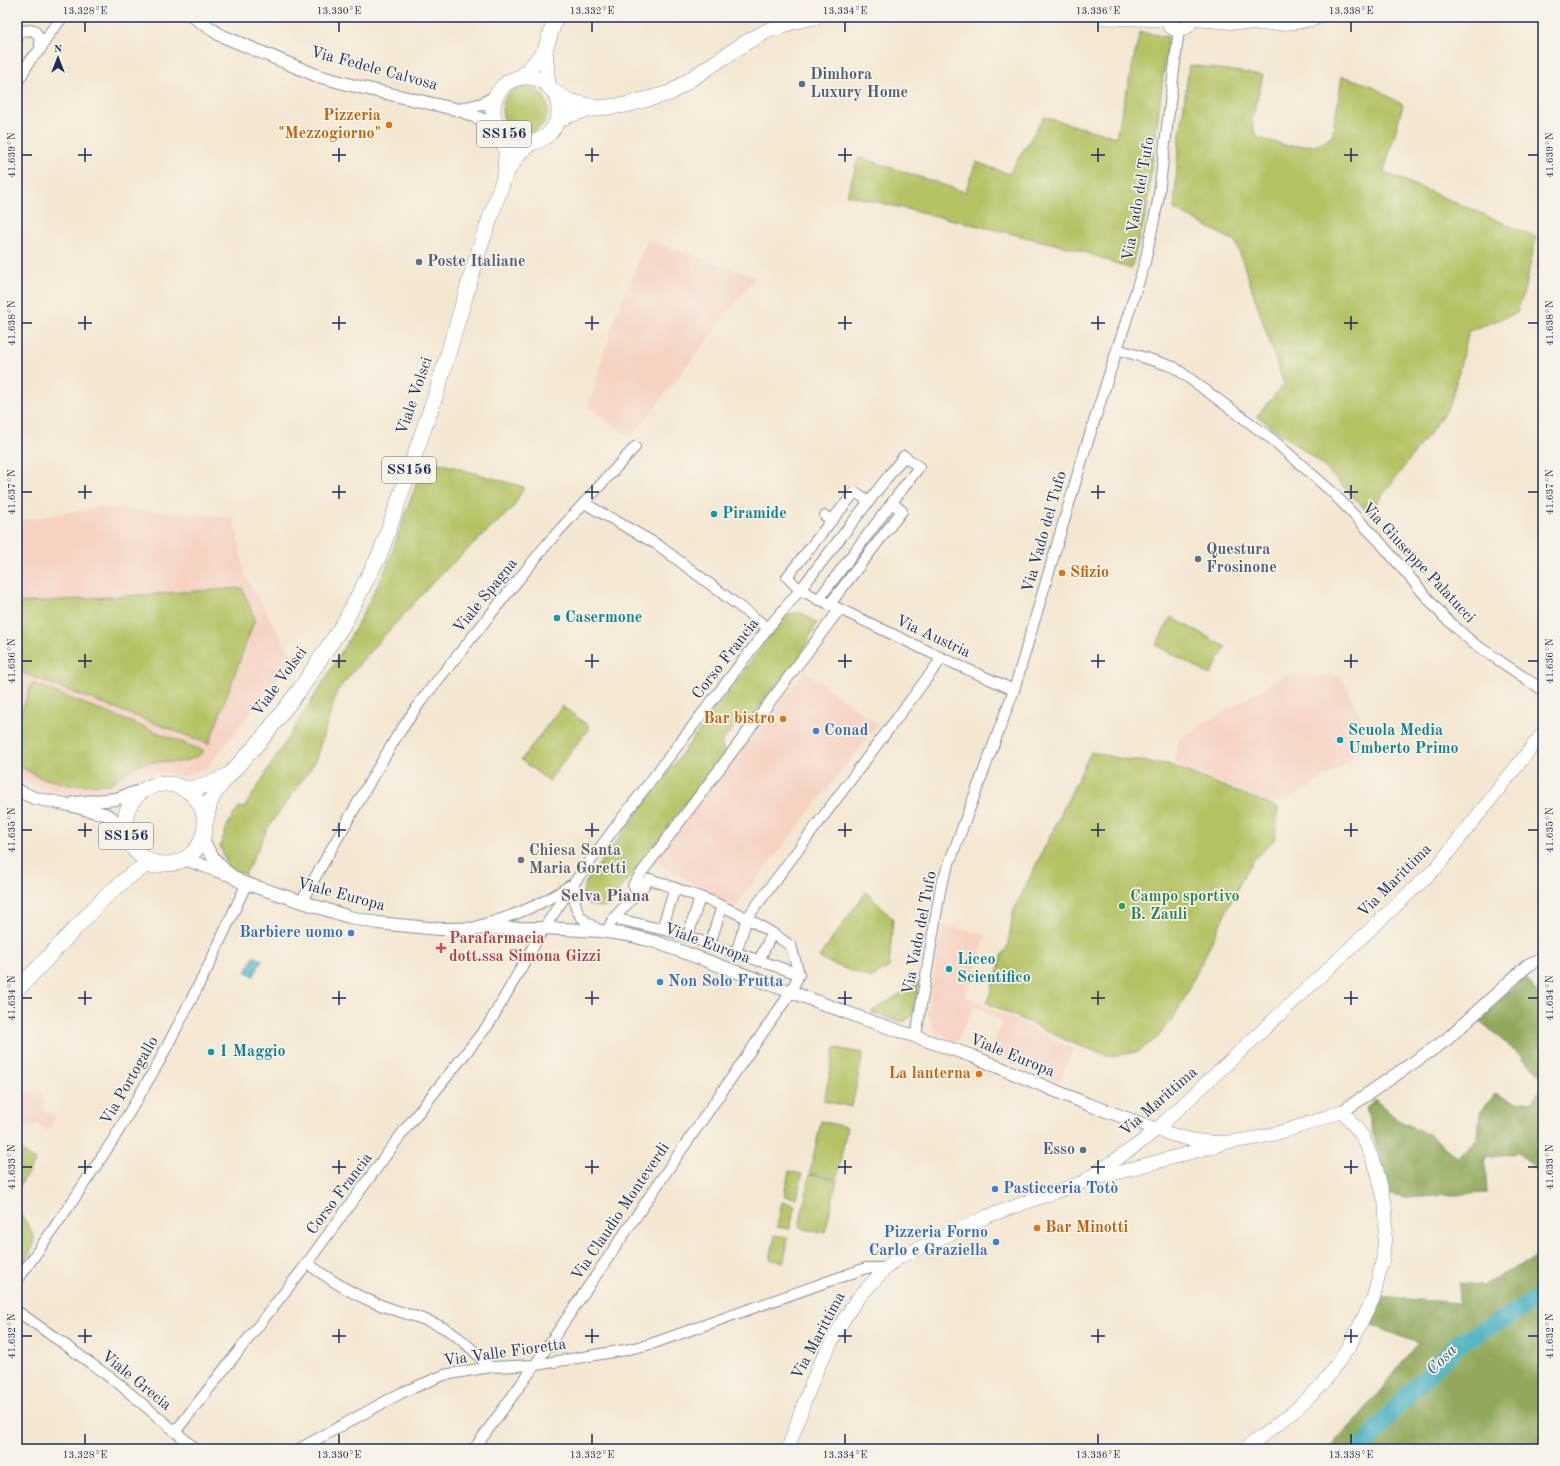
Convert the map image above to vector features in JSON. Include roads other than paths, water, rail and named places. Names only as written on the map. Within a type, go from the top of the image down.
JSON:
[{"type":"main road","points":[[497,96],[508,83],[519,78],[529,70],[545,50],[556,17]]},
{"type":"main road","points":[[556,122],[573,114],[599,108],[626,105],[670,93],[745,43],[767,31],[792,22],[815,17]]},
{"type":"main road","points":[[1105,17],[1168,18],[1168,22],[1172,28],[1179,30],[1188,25],[1190,18],[1269,22],[1299,21],[1316,17]]},
{"type":"main road","points":[[545,50],[551,89],[556,98],[559,110],[556,122]]},
{"type":"main road","points":[[519,78],[532,78],[543,82],[551,89],[575,104],[599,108]]},
{"type":"main road","name":"SS156","points":[[497,96],[494,111],[501,130],[516,141],[532,142],[541,139],[548,134],[556,122]]},
{"type":"main road","name":"Viale Volsci","points":[[501,130],[506,152],[505,175]]},
{"type":"main road","name":"Viale Volsci","points":[[229,775],[261,740],[301,688],[344,623],[380,554],[436,394],[479,250],[505,175],[520,152],[532,142]]},
{"type":"main road","name":"Via Marittima","points":[[788,1449],[803,1406],[822,1360],[844,1319],[858,1298],[886,1268],[898,1258],[988,1216],[1083,1182],[1137,1145],[1157,1129],[1436,868],[1543,733]]},
{"type":"main road","name":"SS156","points":[[186,789],[201,788],[229,775]]},
{"type":"main road","name":"SS156","points":[[17,990],[104,898],[132,874],[145,866],[176,863],[193,854],[203,840],[210,802],[216,791],[229,775]]},
{"type":"main road","name":"SS156","points":[[104,898],[128,864],[129,842],[125,823],[127,810],[131,802],[144,790],[154,785],[165,783],[186,789],[194,795],[200,803],[206,821]]},
{"type":"main road","name":"SS156","points":[[129,842],[139,855],[157,864],[167,864]]},
{"type":"main road","points":[[1083,1182],[1227,1142],[1277,1133],[1343,1112],[1363,1137],[1377,1170],[1385,1204],[1386,1221],[1384,1258],[1373,1299],[1349,1347],[1322,1385],[1293,1412],[1245,1449]]},
{"type":"main road","points":[[1157,1129],[1170,1135],[1189,1139],[1227,1142]]},
{"type":"street","points":[[18,34],[46,27],[62,17]]},
{"type":"street","points":[[17,83],[31,59],[40,50],[51,31],[62,17]]},
{"type":"street","name":"Via Fedele Calvosa","points":[[194,17],[220,35],[318,76],[459,110],[501,130]]},
{"type":"street","points":[[34,30],[40,39],[40,50]]},
{"type":"street","name":"Via Vado del Tufo","points":[[916,1036],[941,885],[1014,690],[1084,453],[1145,262],[1158,201],[1179,30]]},
{"type":"street","name":"Via Fedele Calvosa","points":[[459,110],[482,104],[497,96]]},
{"type":"street","name":"Via Giuseppe Palatucci","points":[[1117,349],[1174,368],[1273,440],[1303,465],[1337,497],[1378,540],[1443,616],[1473,643],[1543,690]]},
{"type":"street","name":"Viale Spagna","points":[[301,902],[397,736],[421,701],[547,544],[635,447]]},
{"type":"street","name":"Corso Francia","points":[[176,1432],[306,1263],[406,1128],[489,1024],[544,928],[574,883],[619,822],[768,628],[800,590],[904,456],[919,467],[892,503]]},
{"type":"street","points":[[800,590],[787,577],[829,518],[855,492],[869,501]]},
{"type":"street","points":[[584,503],[658,545],[768,628]]},
{"type":"street","points":[[818,600],[892,503],[902,511],[829,605]]},
{"type":"street","name":"Via Austria","points":[[800,590],[839,610],[1014,690]]},
{"type":"street","points":[[637,892],[633,885],[642,872],[839,610]]},
{"type":"street","points":[[736,952],[747,918],[942,658]]},
{"type":"street","points":[[17,790],[34,798],[65,804],[111,817],[129,842]]},
{"type":"street","points":[[65,804],[116,799],[144,790]]},
{"type":"street","points":[[203,840],[208,851],[229,875]]},
{"type":"street","points":[[186,859],[229,875]]},
{"type":"street","name":"Viale Europa","points":[[229,875],[246,884],[301,902],[349,917],[378,923],[419,928],[467,930],[544,928],[603,932],[628,935],[656,942],[791,992],[972,1056],[1092,1106],[1157,1129]]},
{"type":"street","points":[[574,883],[574,896],[579,916],[587,924],[603,932],[650,879],[722,906],[747,918],[772,933],[791,946],[799,974]]},
{"type":"street","points":[[467,930],[528,909],[556,895],[574,883]]},
{"type":"street","name":"Via Portogallo","points":[[17,1281],[113,1140],[159,1062],[208,967],[246,884]]},
{"type":"street","points":[[662,929],[675,888]]},
{"type":"street","points":[[688,936],[700,897]]},
{"type":"street","points":[[710,944],[722,906]]},
{"type":"street","points":[[614,918],[688,936],[799,974]]},
{"type":"street","points":[[759,961],[772,933]]},
{"type":"street","points":[[1343,1112],[1446,1040],[1528,965],[1543,958]]},
{"type":"street","name":"Via Claudio Monteverdi","points":[[474,1449],[535,1365],[791,992],[799,974]]},
{"type":"street","points":[[306,1263],[341,1287],[368,1300],[439,1325],[473,1350],[490,1367]]},
{"type":"street","name":"Via Valle Fioretta","points":[[299,1449],[401,1393],[444,1375],[490,1367],[535,1365],[625,1350],[651,1344],[866,1268],[886,1268]]},
{"type":"street","name":"Viale Grecia","points":[[17,1311],[119,1384],[196,1449]]},
{"type":"water","points":[[254,956],[262,960],[254,976],[246,972]]},
{"type":"waterway","name":"Cosa","points":[[1361,1449],[1398,1405],[1459,1343],[1543,1296]]},
{"type":"place","name":"Dimhora Luxury Home","points":[[802,84]]},
{"type":"place","name":"Pizzeria \"Mezzogiorno\"","points":[[389,125]]},
{"type":"place","name":"Poste Italiane","points":[[419,262]]},
{"type":"place","name":"Piramide","points":[[714,514]]},
{"type":"place","name":"Questura Frosinone","points":[[1198,559]]},
{"type":"place","name":"Sfizio","points":[[1062,573]]},
{"type":"place","name":"Casermone","points":[[557,618]]},
{"type":"place","name":"Bar bistro","points":[[783,719]]},
{"type":"place","name":"Conad","points":[[816,731]]},
{"type":"place","name":"Scuola Media Umberto Primo","points":[[1340,740]]},
{"type":"place","name":"Chiesa Santa Maria Goretti","points":[[521,860]]},
{"type":"place","name":"Campo sportivo B. Zauli","points":[[1122,906]]},
{"type":"place","name":"Barbiere uomo","points":[[351,933]]},
{"type":"place","name":"Parafarmacia dott.ssa Simona Gizzi","points":[[441,948]]},
{"type":"place","name":"Liceo Scientifico","points":[[949,969]]},
{"type":"place","name":"Non Solo Frutta","points":[[660,982]]},
{"type":"place","name":"1 Maggio","points":[[211,1052]]},
{"type":"place","name":"La lanterna","points":[[979,1074]]},
{"type":"place","name":"Esso","points":[[1083,1150]]},
{"type":"place","name":"Pasticceria Totò","points":[[995,1189]]},
{"type":"place","name":"Bar Minotti","points":[[1037,1228]]},
{"type":"place","name":"Pizzeria Forno Carlo e Graziella","points":[[996,1242]]},
{"type":"district","name":"Selva Piana","points":[[605,896]]}]
